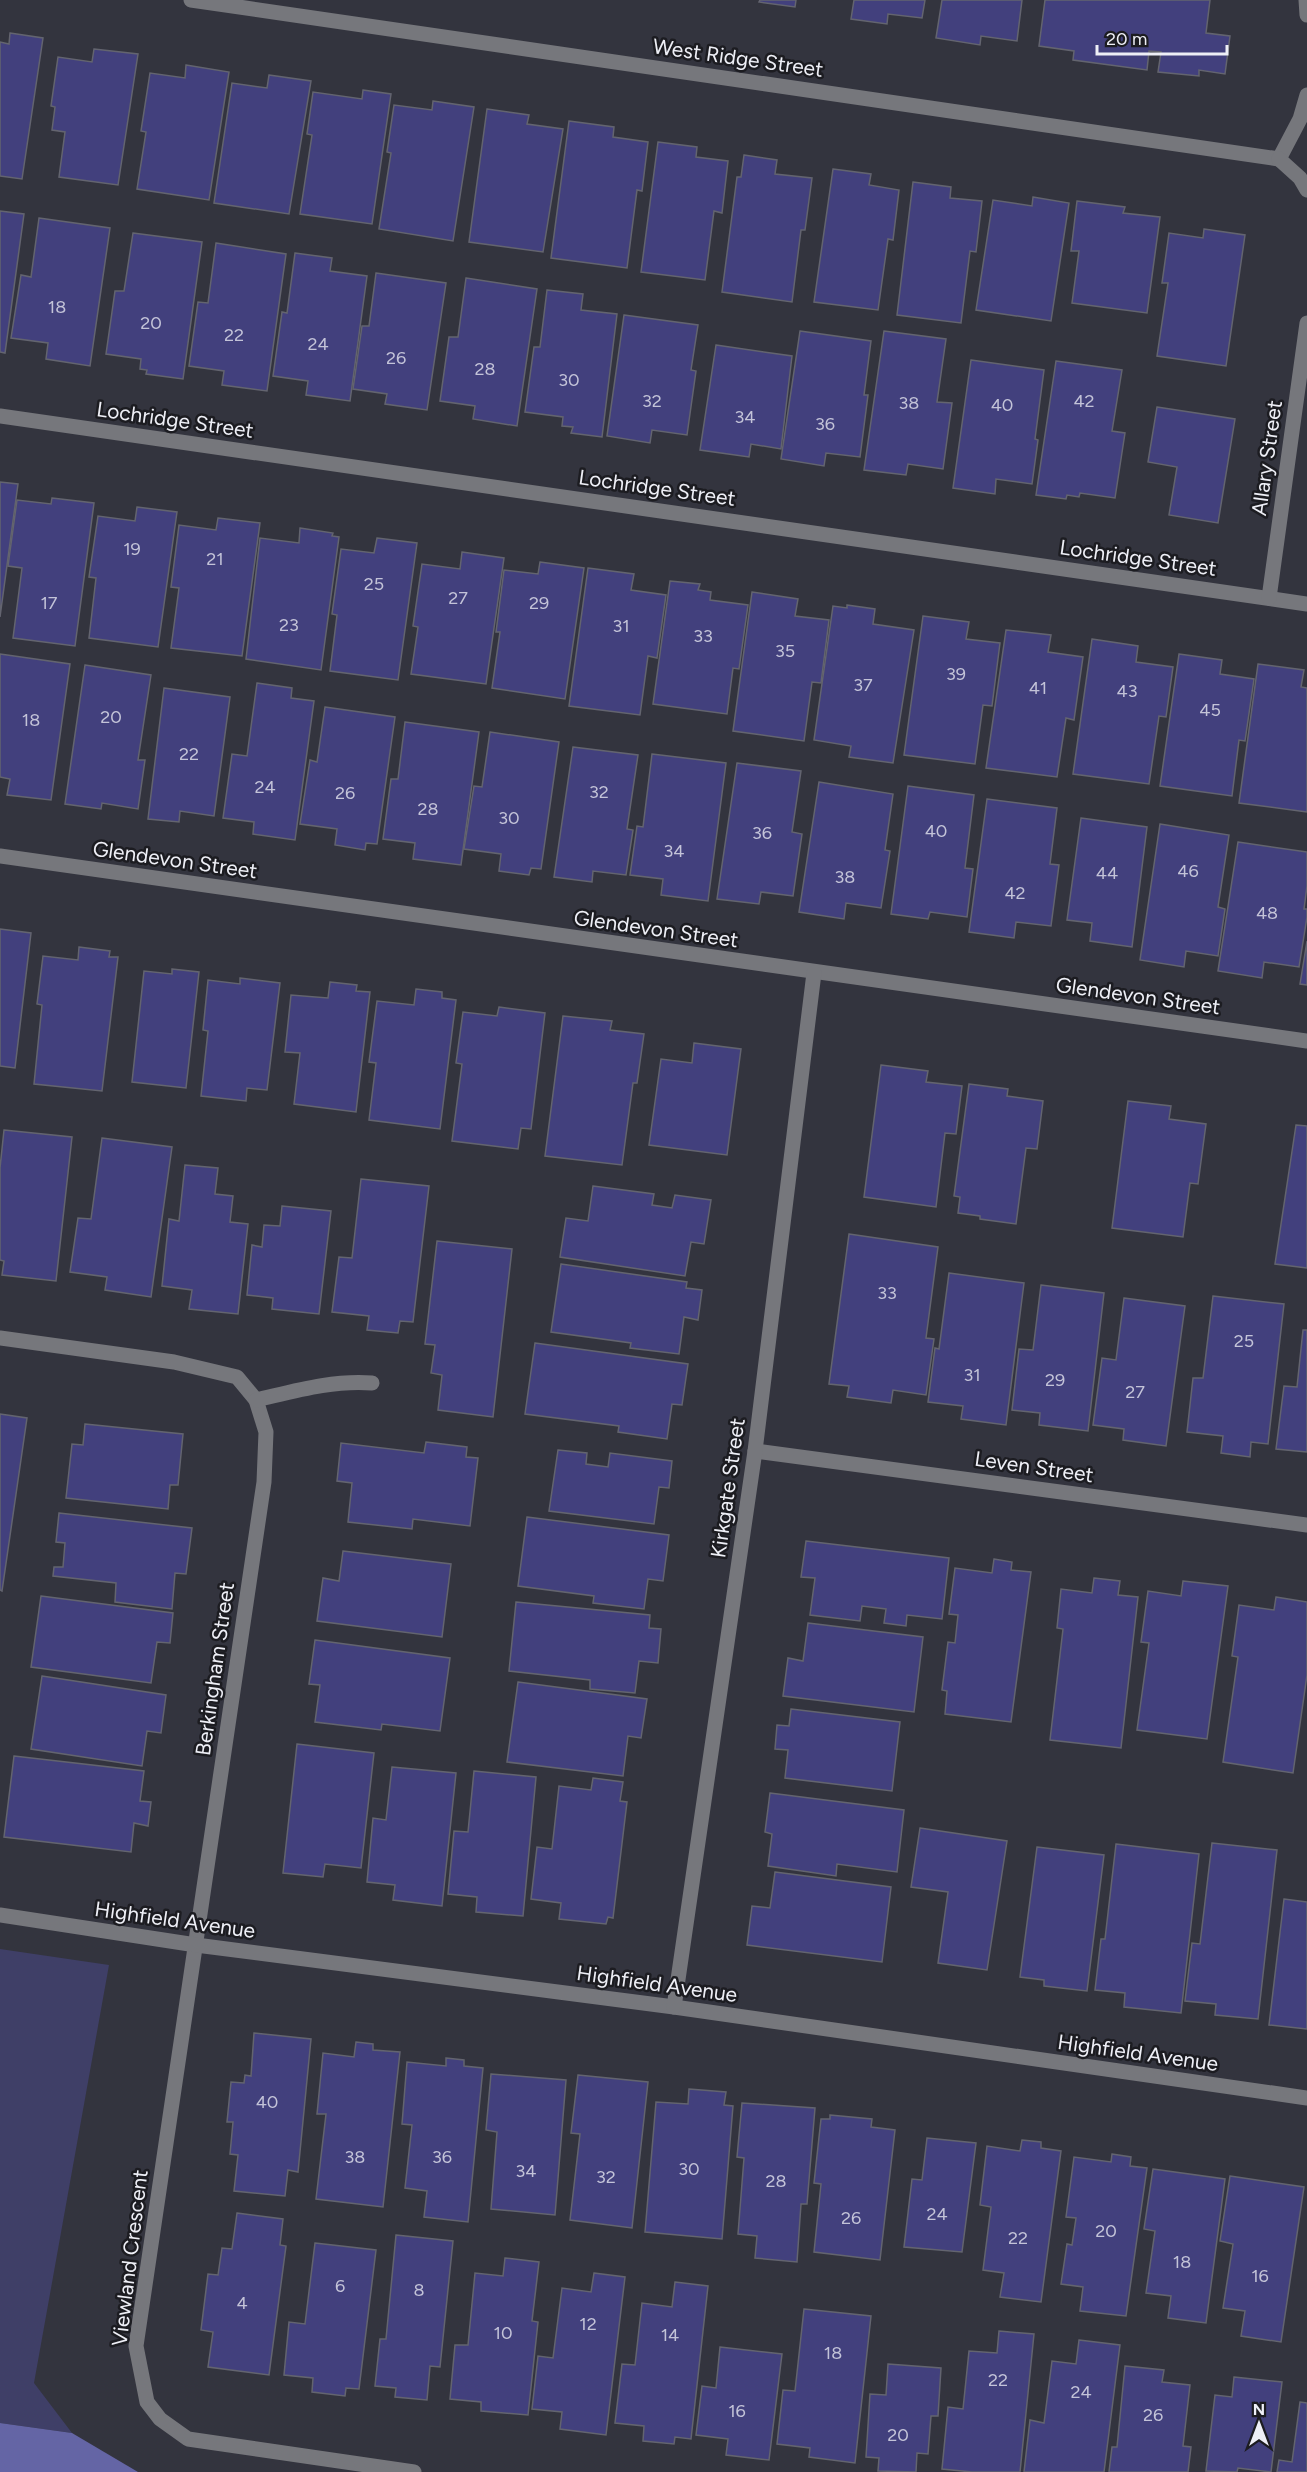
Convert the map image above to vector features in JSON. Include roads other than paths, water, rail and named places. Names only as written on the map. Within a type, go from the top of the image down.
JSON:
[{"type":"street","name":"West Ridge Street","points":[[191,0],[1279,159]]},
{"type":"street","points":[[1306,0],[1307,15]]},
{"type":"street","points":[[1307,95],[1300,119],[1279,159],[1300,178],[1307,190]]},
{"type":"street","name":"Allary Street","points":[[1269,598],[1307,323]]},
{"type":"street","name":"Lochridge Street","points":[[0,416],[1307,604]]},
{"type":"street","name":"Glendevon Street","points":[[0,856],[1307,1041]]},
{"type":"street","name":"Kirkgate Street","points":[[674,2007],[755,1451],[814,973]]},
{"type":"street","name":"Berkingham Street","points":[[0,1338],[205,1368],[237,1377],[256,1400],[266,1431],[264,1482],[196,1945]]},
{"type":"street","points":[[256,1400],[331,1383],[351,1381],[372,1383]]},
{"type":"street","name":"Leven Street","points":[[755,1451],[1307,1525]]},
{"type":"street","name":"Highfield Avenue","points":[[0,1915],[196,1945],[674,2007],[1307,2098]]},
{"type":"street","name":"Viewland Crescent","points":[[196,1945],[136,2346],[147,2402],[160,2419],[188,2439],[414,2472]]}]
